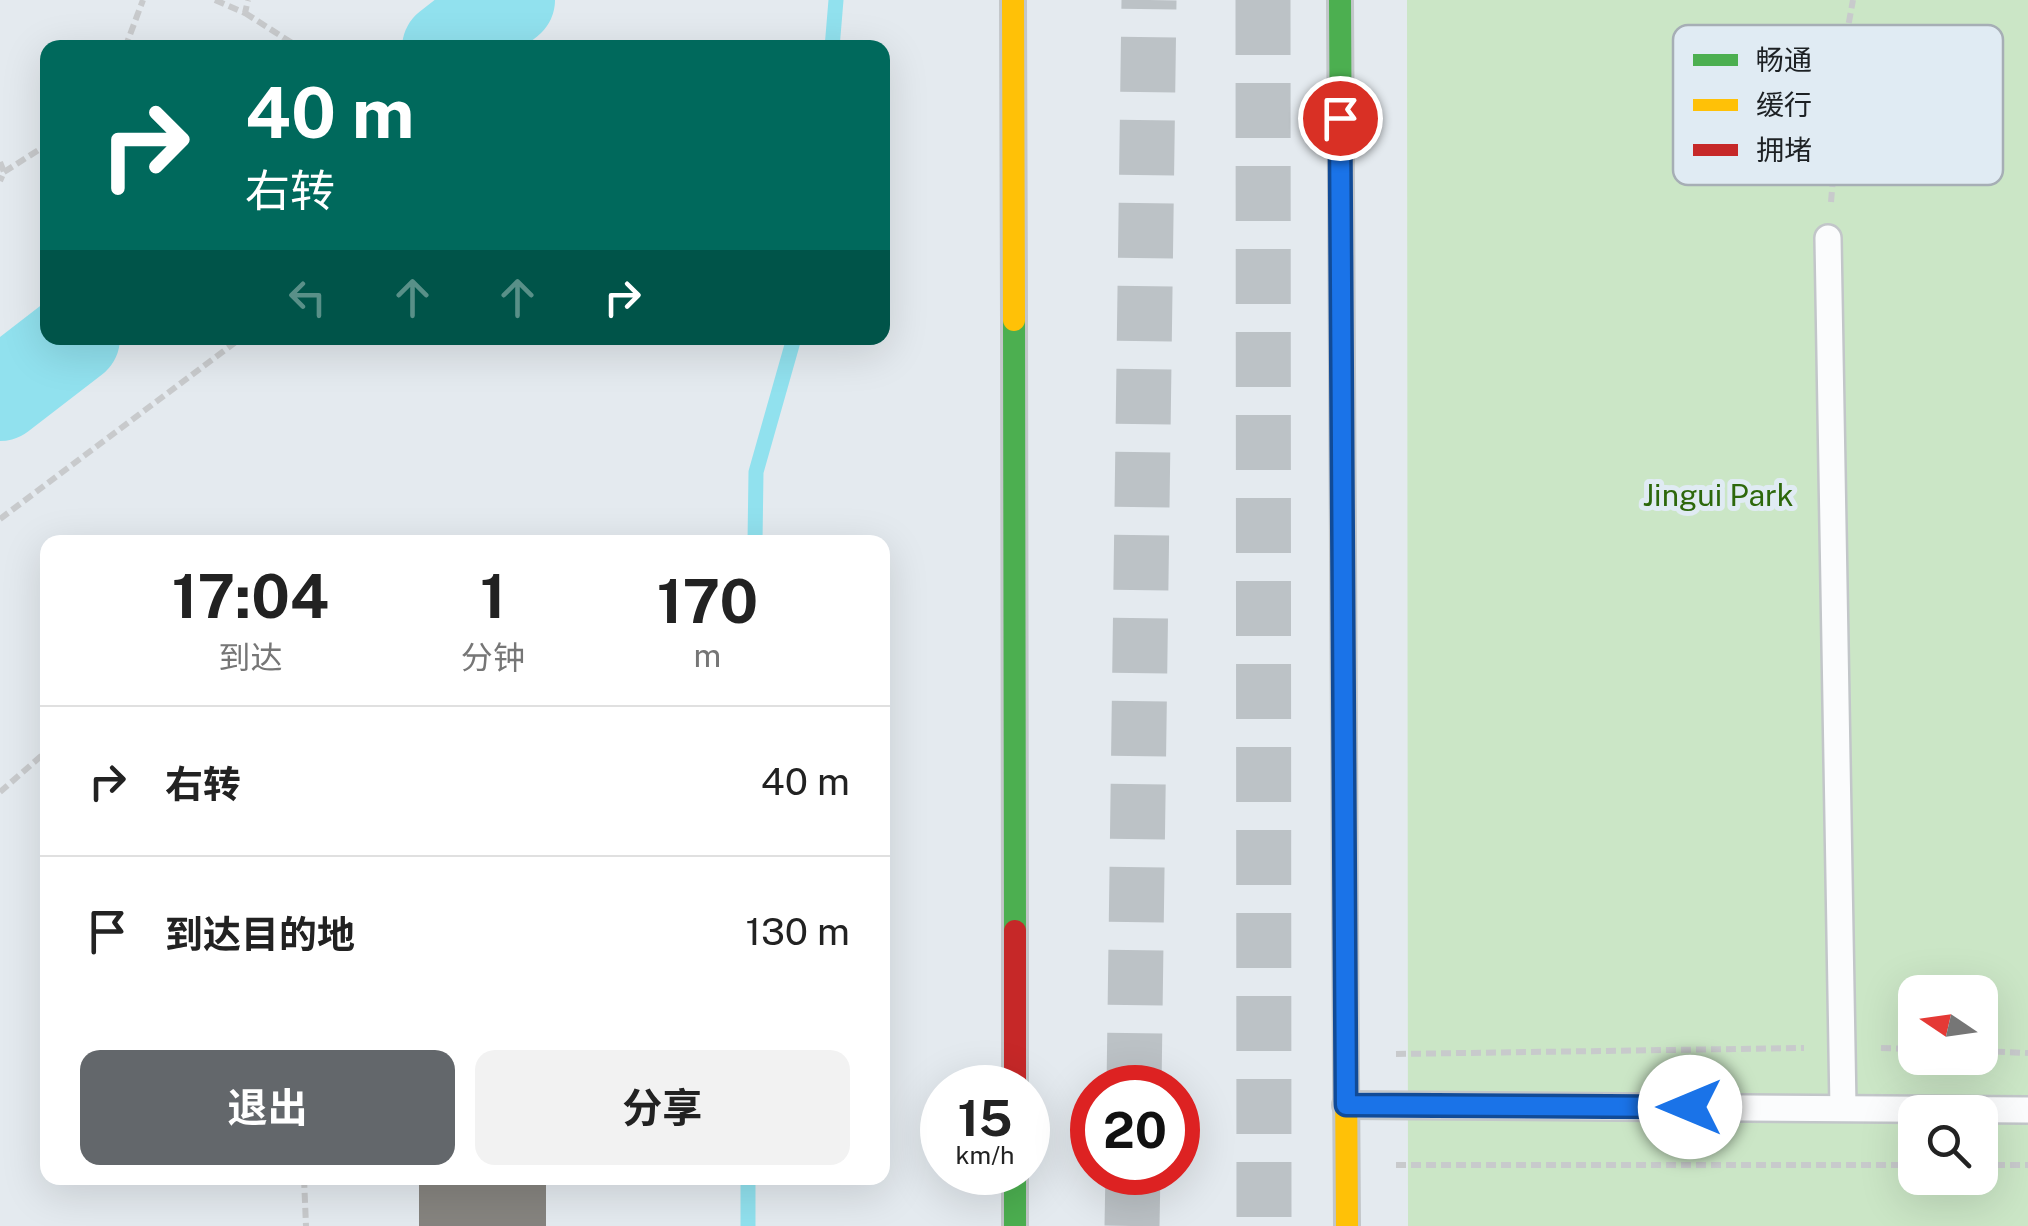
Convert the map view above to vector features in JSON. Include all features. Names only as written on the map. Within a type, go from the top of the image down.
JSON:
[{"type":"main road","points":[[1013,0],[1015,1065]]},
{"type":"main road","points":[[1340,0],[1347,1226]]},
{"type":"main road","points":[[1015,1195],[1015,1226]]},
{"type":"lane","points":[[1828,238],[1843,1108]]},
{"type":"lane","points":[[1346,1105],[2028,1110]]},
{"type":"path","points":[[128,40],[142,0]]},
{"type":"path","points":[[214,0],[245,13],[287,40]]},
{"type":"path","points":[[245,13],[248,0]]},
{"type":"path","points":[[1848,25],[1853,0]]},
{"type":"path","points":[[0,181],[4,172],[40,149]]},
{"type":"path","points":[[0,162],[4,172]]},
{"type":"path","points":[[1828,238],[1832,185]]},
{"type":"path","points":[[0,519],[231,345]]},
{"type":"path","points":[[0,792],[40,757]]},
{"type":"path","points":[[1381,1054],[1898,1049]]},
{"type":"path","points":[[1998,1052],[2028,1053]]},
{"type":"path","points":[[1998,1164],[2028,1164]]},
{"type":"path","points":[[1376,1165],[1898,1165]]},
{"type":"path","points":[[304,1185],[306,1226]]},
{"type":"green space","name":"Jingui Park","points":[[1407,0],[2028,0],[2028,1226],[1408,1226]]},
{"type":"building","points":[[419,1185],[546,1185],[546,1226],[419,1226]]},
{"type":"waterway","points":[[458,40],[509,0]]},
{"type":"waterway","points":[[833,40],[836,0]]},
{"type":"waterway","points":[[0,395],[65,345]]},
{"type":"waterway","points":[[755,535],[756,472],[792,345]]},
{"type":"waterway","points":[[748,1185],[748,1226]]},
{"type":"tunnel","points":[[1134,1065],[1149,0]]},
{"type":"tunnel","points":[[1263,0],[1264,1226]]},
{"type":"tunnel","points":[[1132,1226],[1133,1195]]},
{"type":"traffic: fast","points":[[1340,0],[1345,921]]},
{"type":"traffic: fast","points":[[1014,320],[1015,931]]},
{"type":"traffic: fast","points":[[1015,1195],[1015,1226]]},
{"type":"traffic: slow","points":[[1013,0],[1014,320]]},
{"type":"traffic: slow","points":[[1345,921],[1347,1226]]},
{"type":"traffic: jam","points":[[1015,931],[1015,1065]]},
{"type":"route","points":[[1340,118],[1346,1105],[1690,1107]]}]
